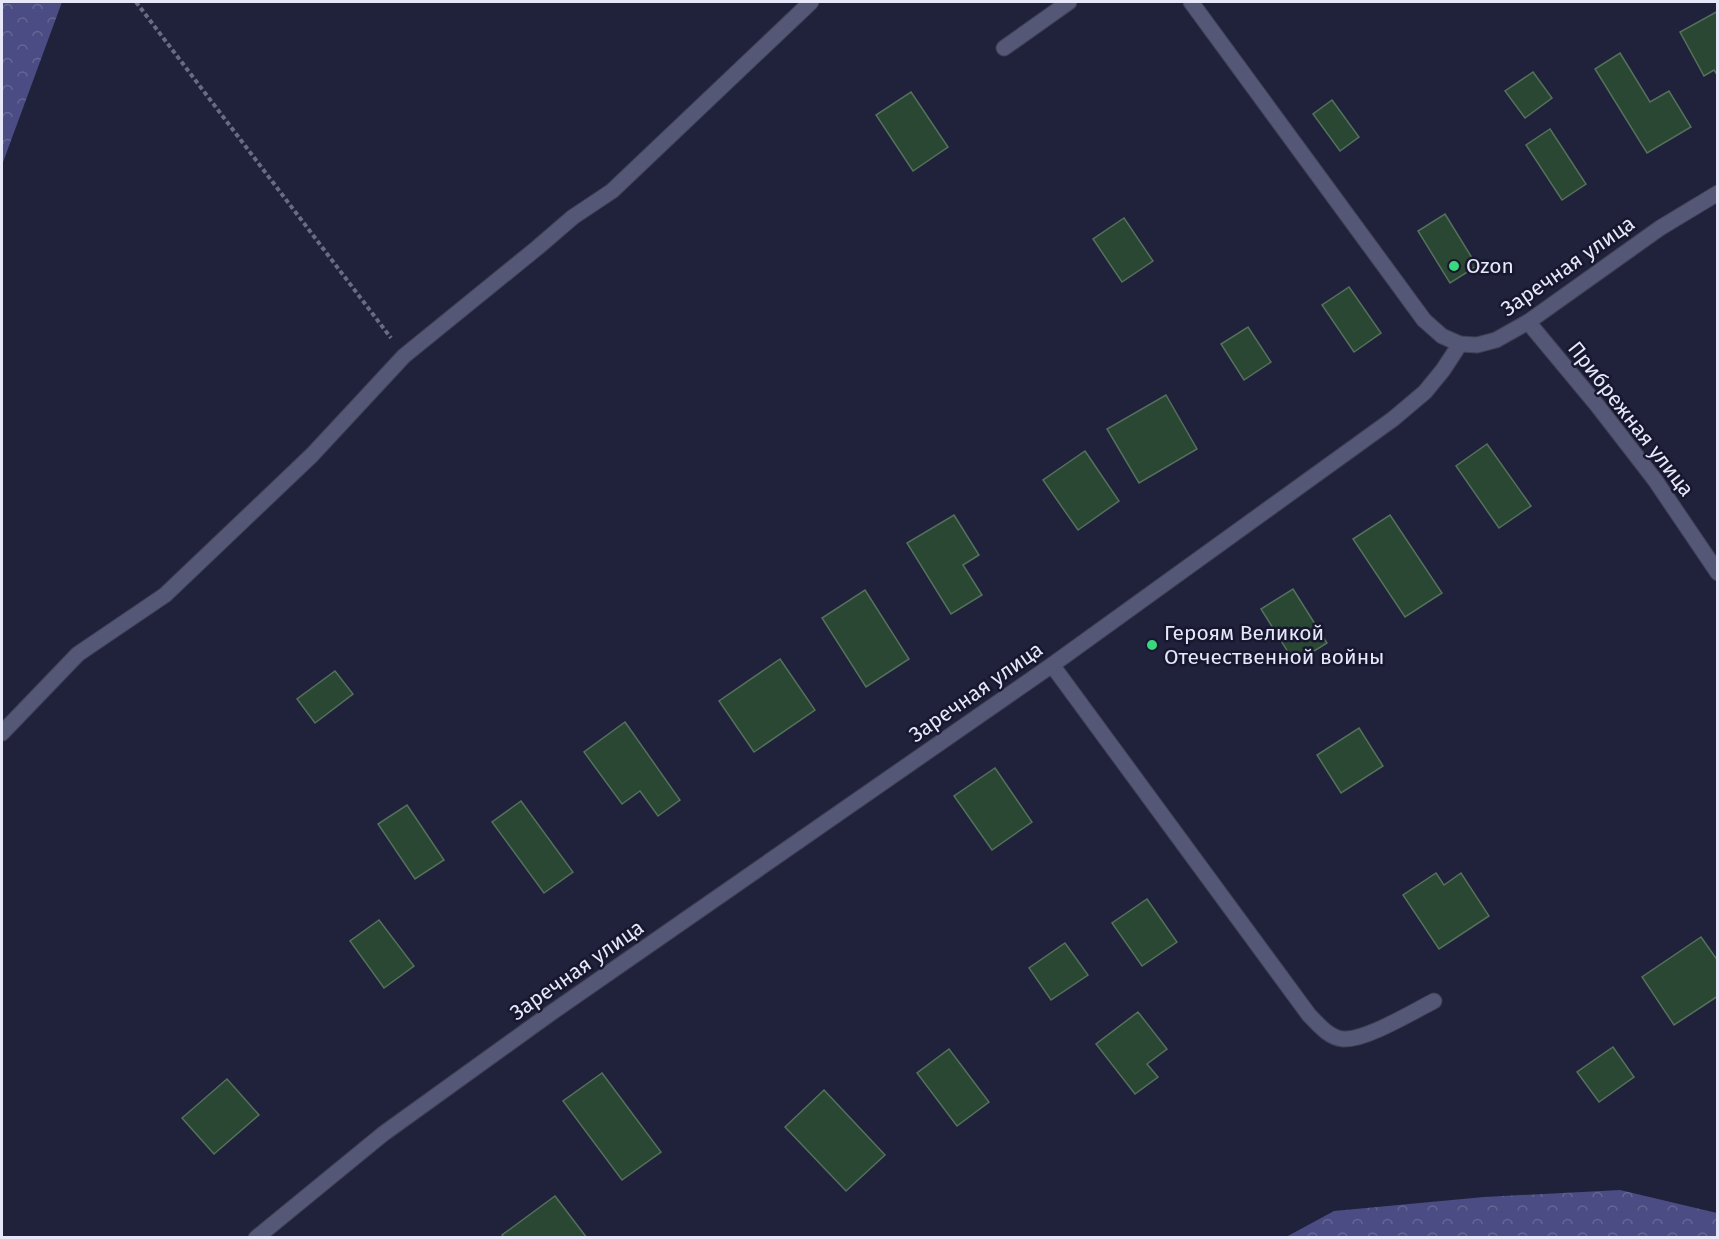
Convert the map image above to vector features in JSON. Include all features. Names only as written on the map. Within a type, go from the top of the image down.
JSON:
[{"type":"street","points":[[2,733],[78,654],[165,595],[312,455],[404,356],[573,217],[612,191],[812,2]]},
{"type":"street","points":[[1004,48],[1069,2]]},
{"type":"street","points":[[1191,2],[1424,320],[1442,336],[1460,344]]},
{"type":"street","name":"Заречная улица","points":[[256,1238],[393,1127],[551,1013],[1052,665],[1393,419],[1425,392],[1460,344],[1477,345],[1496,340],[1528,322],[1660,228],[1718,194]]},
{"type":"street","name":"Прибрежная улица","points":[[1528,322],[1655,480],[1718,573]]},
{"type":"street","points":[[1052,665],[1309,1015],[1327,1032],[1343,1039],[1368,1034],[1434,1001]]},
{"type":"path","points":[[136,2],[404,356]]},
{"type":"green space","points":[[2,2],[62,2],[2,165]]},
{"type":"green space","points":[[1620,1190],[1717,1213],[1717,1237],[1286,1237],[1334,1211],[1484,1197]]},
{"type":"building","points":[[1718,11],[1718,76],[1714,70],[1704,76],[1680,32]]},
{"type":"building","points":[[1620,53],[1650,102],[1669,91],[1691,127],[1647,153],[1595,69]]},
{"type":"building","points":[[1533,72],[1552,98],[1525,118],[1505,91]]},
{"type":"building","points":[[911,92],[948,147],[913,171],[876,115]]},
{"type":"building","points":[[1332,100],[1359,137],[1340,151],[1313,114]]},
{"type":"building","points":[[1550,129],[1586,184],[1562,200],[1526,145]]},
{"type":"building","points":[[1445,214],[1477,266],[1450,283],[1418,231]]},
{"type":"building","points":[[1124,218],[1153,261],[1122,282],[1093,239]]},
{"type":"building","points":[[1349,287],[1381,333],[1354,352],[1322,305]]},
{"type":"building","points":[[1248,327],[1271,362],[1244,380],[1221,344]]},
{"type":"building","points":[[1166,395],[1197,449],[1139,483],[1107,429]]},
{"type":"building","points":[[1487,444],[1531,506],[1499,528],[1456,466]]},
{"type":"building","points":[[1085,451],[1119,501],[1078,530],[1043,480]]},
{"type":"building","points":[[954,515],[979,555],[963,565],[982,595],[951,614],[907,543]]},
{"type":"building","points":[[1390,515],[1442,593],[1405,617],[1353,539]]},
{"type":"building","points":[[1293,589],[1327,643],[1295,663],[1261,609]]},
{"type":"building","points":[[865,590],[909,659],[866,687],[822,618]]},
{"type":"building","points":[[780,659],[815,710],[754,752],[719,701]]},
{"type":"building","points":[[335,671],[353,694],[315,723],[297,699]]},
{"type":"building","points":[[625,722],[680,800],[658,816],[640,791],[622,804],[584,752]]},
{"type":"building","points":[[1359,728],[1383,766],[1341,793],[1317,755]]},
{"type":"building","points":[[995,768],[1032,822],[992,850],[954,796]]},
{"type":"building","points":[[521,801],[573,872],[544,893],[492,822]]},
{"type":"building","points":[[407,805],[444,860],[415,879],[378,824]]},
{"type":"building","points":[[1436,873],[1444,885],[1461,873],[1489,916],[1439,949],[1403,895]]},
{"type":"building","points":[[1147,899],[1177,942],[1142,966],[1112,923]]},
{"type":"building","points":[[379,920],[414,966],[384,988],[350,941]]},
{"type":"building","points":[[1701,937],[1718,961],[1718,996],[1674,1025],[1642,977]]},
{"type":"building","points":[[1065,943],[1088,975],[1051,1000],[1029,968]]},
{"type":"building","points":[[1138,1012],[1167,1049],[1147,1064],[1158,1077],[1135,1094],[1096,1044]]},
{"type":"building","points":[[1613,1047],[1634,1077],[1599,1102],[1577,1072]]},
{"type":"building","points":[[949,1049],[989,1102],[957,1126],[917,1073]]},
{"type":"building","points":[[602,1073],[661,1152],[622,1180],[563,1101]]},
{"type":"building","points":[[227,1079],[259,1115],[214,1154],[182,1118]]},
{"type":"building","points":[[824,1090],[885,1155],[846,1191],[785,1127]]},
{"type":"building","points":[[555,1196],[587,1238],[504,1238],[502,1235]]},
{"type":"place","name":"Ozon","points":[[1454,266]]},
{"type":"place","name":"Героям Великой Отечественной войны","points":[[1152,645]]}]
